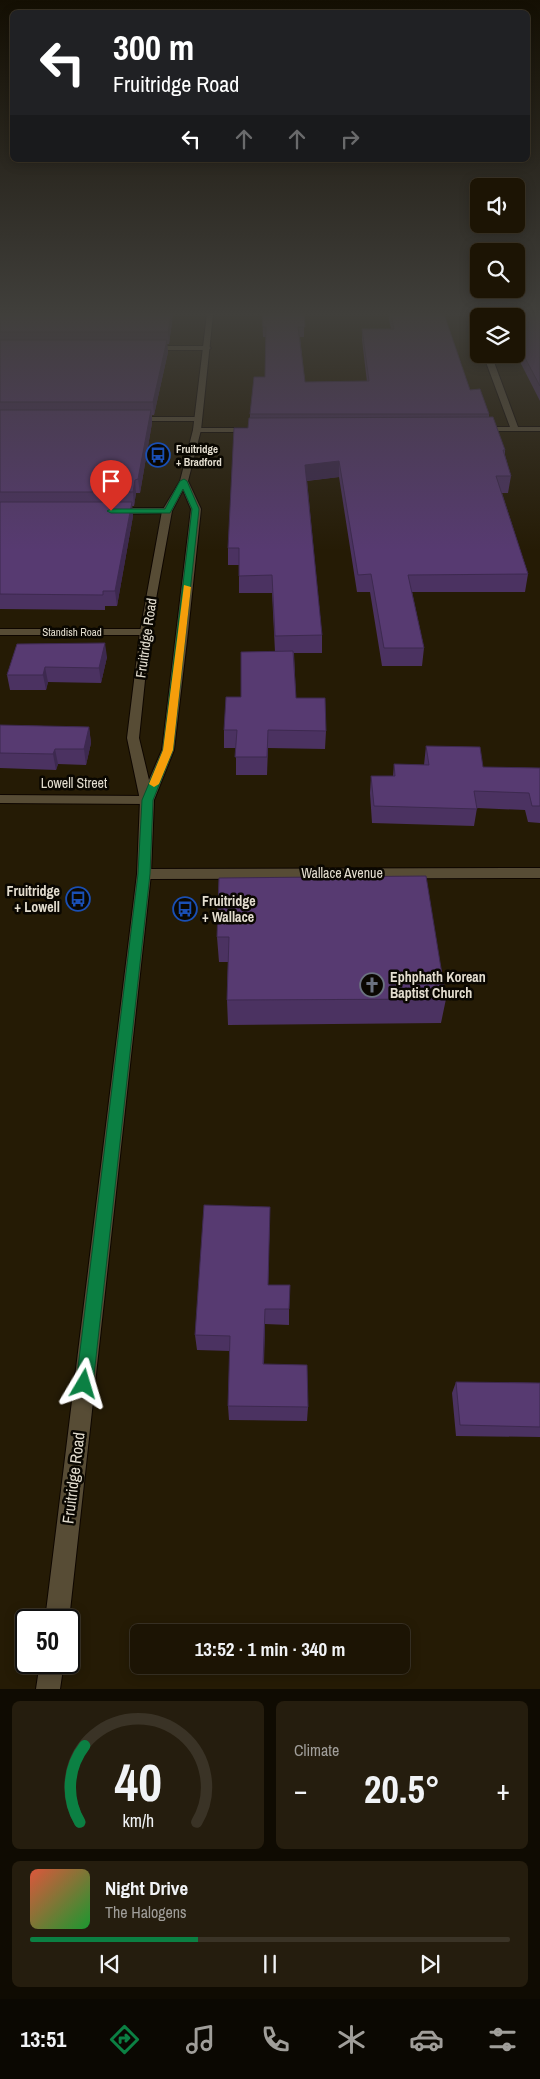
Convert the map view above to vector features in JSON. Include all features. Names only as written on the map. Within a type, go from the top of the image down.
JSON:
[{"type":"main road","name":"Fruitridge Road","points":[[57,1609],[144,874],[147,800],[133,738],[145,632],[167,511],[184,481],[197,430],[201,393]]},
{"type":"main road","points":[[501,393],[515,429]]},
{"type":"main road","points":[[120,419],[198,419]]},
{"type":"main road","points":[[466,429],[540,429]]},
{"type":"main road","points":[[197,430],[261,430]]},
{"type":"main road","name":"Fruitridge Road","points":[[147,800],[168,750],[183,632],[196,509],[184,481]]},
{"type":"main road","points":[[108,511],[167,511]]},
{"type":"main road","name":"Standish Road","points":[[0,632],[145,632]]},
{"type":"main road","name":"Lowell Street","points":[[0,799],[147,800]]},
{"type":"main road","name":"Wallace Avenue","points":[[144,874],[540,873]]},
{"type":"main road","points":[[48,1689],[50,1674]]},
{"type":"building","points":[[0,393],[155,393],[153,402],[0,402]]},
{"type":"building","points":[[252,393],[481,393],[489,414],[250,414]]},
{"type":"building","points":[[0,410],[151,410],[138,479],[135,480],[133,492],[0,492]]},
{"type":"building","points":[[493,417],[505,450],[503,450],[511,476],[496,476],[528,574],[408,575],[424,648],[384,648],[371,574],[358,575],[339,461],[305,465],[322,635],[275,636],[272,575],[239,576],[239,548],[228,548],[234,428],[248,428],[249,418]]},
{"type":"building","points":[[0,502],[132,502],[115,591],[103,591],[103,595],[0,594]]},
{"type":"building","points":[[105,643],[99,668],[45,667],[43,675],[7,675],[17,644]]},
{"type":"building","points":[[293,651],[296,698],[325,698],[326,731],[268,730],[267,757],[235,757],[237,730],[224,730],[226,697],[241,697],[241,652]]},
{"type":"building","points":[[0,725],[89,727],[84,749],[55,749],[53,754],[0,753]]},
{"type":"building","points":[[426,746],[480,747],[483,767],[540,768],[540,806],[532,806],[529,793],[474,791],[477,809],[374,806],[371,776],[395,776],[394,764],[429,765]]},
{"type":"building","points":[[426,876],[446,999],[227,1000],[229,937],[217,937],[219,878]]},
{"type":"building","points":[[204,1205],[270,1207],[268,1285],[290,1285],[289,1309],[265,1309],[263,1364],[307,1365],[308,1407],[228,1406],[230,1336],[195,1335]]},
{"type":"building","points":[[456,1382],[540,1383],[540,1427],[460,1425]]},
{"type":"slow traffic","points":[[154,784],[168,750],[187,587]]},
{"type":"place","name":"Fruitridge + Bradford","points":[[158,455]]},
{"type":"place","name":"Fruitridge + Lowell","points":[[78,899]]},
{"type":"place","name":"Fruitridge + Wallace","points":[[185,909]]},
{"type":"place","name":"Ephphath Korean Baptist Church","points":[[372,985]]},
{"type":"route","points":[[84,1384],[144,874],[147,800],[168,750],[196,509],[184,481],[167,511],[111,511]]}]
